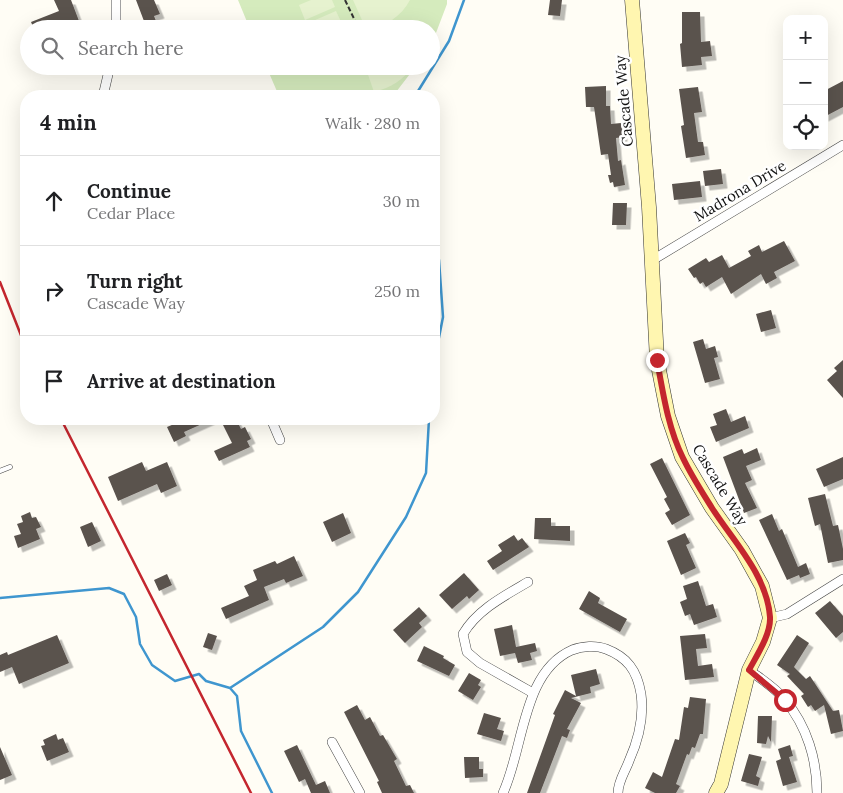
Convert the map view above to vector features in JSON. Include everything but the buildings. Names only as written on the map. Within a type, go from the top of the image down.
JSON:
[{"type":"street","points":[[116,0],[116,20]]},
{"type":"street","name":"Cascade Way","points":[[632,0],[657,360],[668,416],[682,457],[712,508],[742,550],[762,586],[770,618]]},
{"type":"street","points":[[104,90],[108,75]]},
{"type":"street","name":"Madrona Drive","points":[[651,261],[843,146]]},
{"type":"street","points":[[274,425],[280,440]]},
{"type":"street","points":[[716,793],[721,784],[749,670],[763,642],[770,618],[787,614],[843,579]]},
{"type":"street","points":[[528,582],[497,600],[469,624],[463,634],[467,652],[480,663],[533,693]]},
{"type":"street","points":[[503,793],[533,693],[546,670],[560,656],[579,648],[601,647],[622,655],[637,681],[641,694],[641,721],[630,760],[618,784],[618,793]]},
{"type":"street","points":[[749,670],[785,700],[808,738],[817,770],[817,793]]},
{"type":"street","points":[[332,742],[360,793]]},
{"type":"lane","points":[[0,471],[10,468]]},
{"type":"path","points":[[345,0],[355,20]]},
{"type":"green space","points":[[238,0],[447,0],[440,22],[440,20],[246,20]]},
{"type":"green space","points":[[311,0],[332,0],[335,7],[305,20],[299,5]]},
{"type":"green space","points":[[353,0],[410,0],[392,20],[362,20]]},
{"type":"green space","points":[[336,11],[340,20],[315,20]]},
{"type":"green space","points":[[270,75],[409,75],[398,90],[276,90]]},
{"type":"green space","points":[[368,75],[406,75],[386,88],[373,90]]},
{"type":"waterway","points":[[440,56],[449,41],[464,0]]},
{"type":"waterway","points":[[419,90],[428,75]]},
{"type":"waterway","points":[[440,274],[443,317],[440,332]]},
{"type":"waterway","points":[[230,688],[323,627],[358,592],[406,517],[426,473],[429,425]]},
{"type":"waterway","points":[[0,598],[109,588],[124,594],[136,617],[140,644],[152,665],[175,681],[199,674],[206,681],[230,688],[237,696],[241,731],[272,793]]},
{"type":"railway","points":[[0,282],[20,333]]},
{"type":"railway","points":[[64,425],[251,793]]},
{"type":"route","points":[[657,360],[668,416],[682,457],[712,508],[742,550],[762,586],[770,618],[763,642],[749,670],[785,700]]}]
